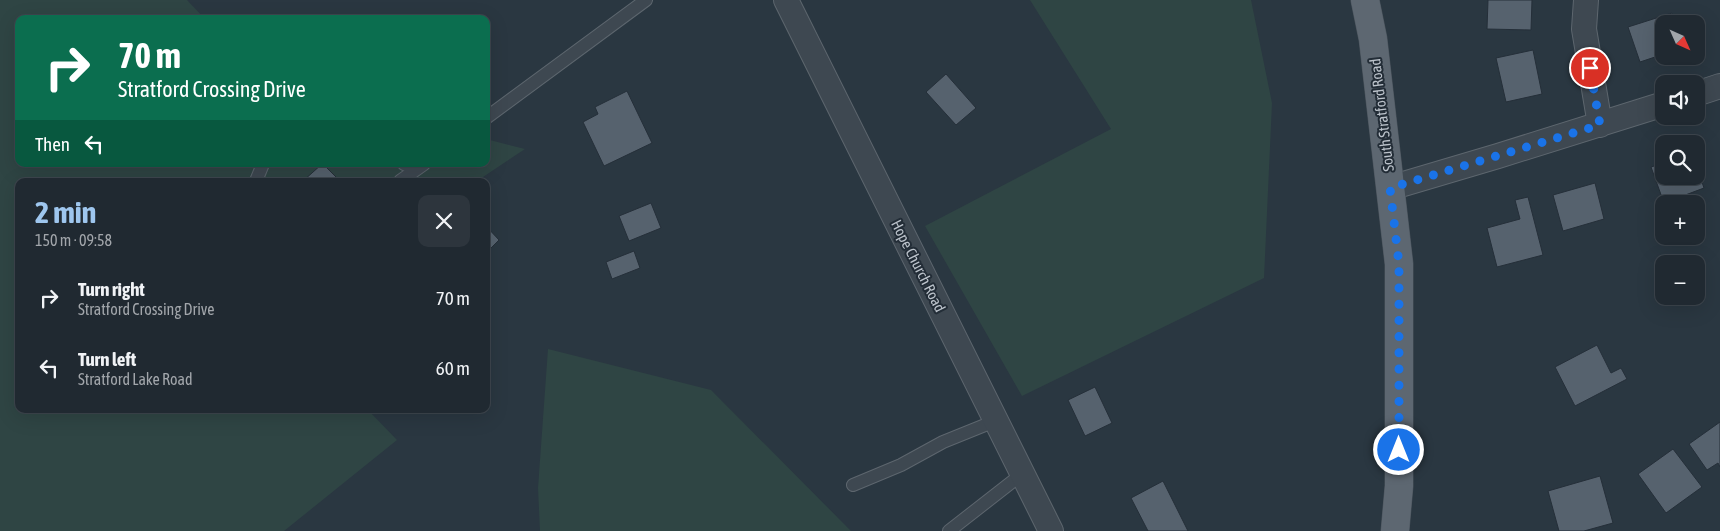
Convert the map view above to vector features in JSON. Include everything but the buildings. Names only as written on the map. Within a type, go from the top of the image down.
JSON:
[{"type":"main road","name":"South Stratford Road","points":[[1365,0],[1373,39],[1399,264],[1399,486],[1395,531]]},
{"type":"street","name":"Hope Church Road","points":[[786,0],[1051,531]]},
{"type":"street","points":[[1586,0],[1584,29],[1600,125]]},
{"type":"street","points":[[1705,91],[1720,86]]},
{"type":"street","points":[[1390,188],[1655,107]]},
{"type":"lane","points":[[490,115],[646,0]]},
{"type":"lane","points":[[404,178],[420,167]]},
{"type":"lane","points":[[853,485],[901,465],[943,442],[995,421]]},
{"type":"lane","points":[[949,531],[1022,474]]},
{"type":"lane","points":[[965,531],[970,514]]},
{"type":"green space","points":[[0,0],[187,0],[201,15],[15,15],[15,167],[490,167],[490,140],[525,149],[482,178],[15,178],[15,413],[371,413],[397,440],[284,531],[0,531]]},
{"type":"green space","points":[[1030,0],[1251,0],[1272,103],[1264,278],[1022,396],[925,226],[1111,129]]},
{"type":"green space","points":[[548,349],[711,390],[851,531],[540,531],[538,488]]},
{"type":"route","points":[[1399,450],[1399,264],[1390,188],[1600,125],[1590,68]]}]
